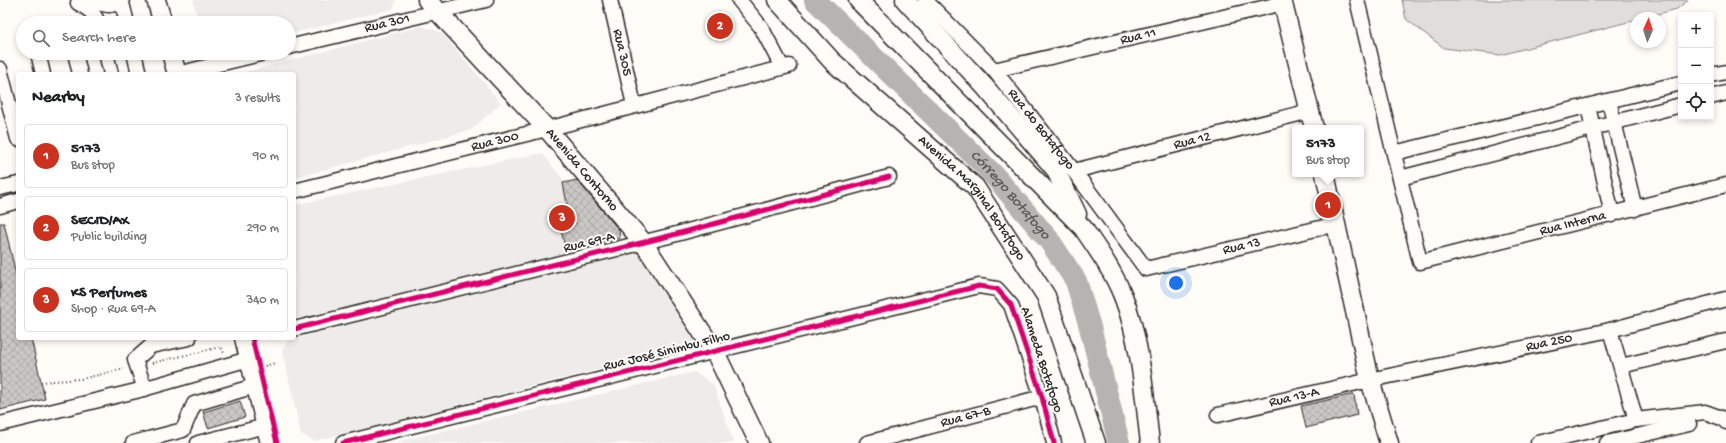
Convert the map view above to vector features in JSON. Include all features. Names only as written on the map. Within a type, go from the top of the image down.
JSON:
[{"type":"main road","points":[[156,0],[161,16]]},
{"type":"main road","name":"Avenida Marginal Botafogo","points":[[777,0],[832,61],[975,187],[1046,296],[1096,443]]},
{"type":"main road","points":[[858,0],[1083,228]]},
{"type":"main road","points":[[904,0],[985,87],[1055,169],[1083,228],[1106,262],[1122,295],[1131,320],[1151,439]]},
{"type":"main road","points":[[1283,1],[1312,120]]},
{"type":"main road","name":"Avenida Contorno","points":[[432,6],[546,129],[643,242],[715,352],[759,443]]},
{"type":"main road","points":[[173,60],[176,72]]},
{"type":"main road","points":[[1326,177],[1370,380],[1389,443]]},
{"type":"main road","points":[[249,340],[252,372],[270,443]]},
{"type":"street","points":[[74,0],[88,8],[94,16]]},
{"type":"street","points":[[80,0],[108,6],[122,3],[125,16]]},
{"type":"street","name":"Rua 301","points":[[296,45],[432,6],[486,0]]},
{"type":"street","name":"Rua 305","points":[[610,0],[634,105]]},
{"type":"street","name":"Rua 300","points":[[296,191],[546,129],[786,66],[761,27],[739,0]]},
{"type":"street","name":"Rua do Botafogo","points":[[925,0],[994,70],[1074,170],[1146,269]]},
{"type":"street","points":[[1357,0],[1400,178],[1678,106]]},
{"type":"street","name":"Rua 11","points":[[994,70],[1271,6],[1283,1]]},
{"type":"street","points":[[40,60],[43,72]]},
{"type":"street","points":[[77,60],[80,72]]},
{"type":"street","points":[[108,60],[111,72]]},
{"type":"street","points":[[135,60],[138,72]]},
{"type":"street","points":[[185,72],[235,60]]},
{"type":"street","points":[[0,69],[16,131]]},
{"type":"street","points":[[1714,74],[1726,72]]},
{"type":"street","points":[[1394,153],[1678,84]]},
{"type":"street","points":[[1714,96],[1726,93]]},
{"type":"street","points":[[1609,101],[1634,209]]},
{"type":"street","points":[[1588,106],[1612,215]]},
{"type":"street","name":"Rua 12","points":[[1074,170],[1312,120]]},
{"type":"street","name":"Rua 69-A","points":[[296,329],[643,242],[889,177]]},
{"type":"street","name":"Rua Interna","points":[[1400,178],[1420,262],[1612,215],[1726,185]]},
{"type":"street","points":[[0,188],[16,184]]},
{"type":"street","points":[[0,206],[16,202]]},
{"type":"street","name":"Rua 13","points":[[1146,269],[1337,224]]},
{"type":"street","name":"Rua José Sinimbu Filho","points":[[343,443],[979,286],[998,290]]},
{"type":"street","name":"Alameda Botafogo","points":[[998,290],[1011,305],[1042,396],[1054,443]]},
{"type":"street","name":"Rua 250","points":[[1370,380],[1610,330],[1726,299]]},
{"type":"street","points":[[1610,330],[1636,420]]},
{"type":"street","points":[[145,389],[135,360],[150,342],[170,340]]},
{"type":"street","points":[[1621,366],[1726,340]]},
{"type":"street","points":[[0,424],[145,389],[228,365],[252,372]]},
{"type":"street","points":[[133,443],[183,430],[194,404],[252,372]]},
{"type":"street","name":"Rua 13-A","points":[[1218,415],[1370,380]]},
{"type":"street","name":"Rua 67-B","points":[[867,443],[1042,396]]},
{"type":"street","points":[[1538,443],[1636,420],[1705,412],[1724,419],[1726,422]]},
{"type":"street","points":[[1607,443],[1689,424]]},
{"type":"street","points":[[198,443],[266,426]]},
{"type":"path","points":[[41,382],[81,379],[221,347],[228,365]]},
{"type":"path","points":[[252,372],[275,363]]},
{"type":"shaded area","points":[[193,0],[396,0],[393,9],[296,32],[296,16],[197,16]]},
{"type":"shaded area","points":[[1402,0],[1688,0],[1677,9],[1666,12],[1630,12],[1630,22],[1500,55],[1444,48],[1406,19]]},
{"type":"shaded area","points":[[422,26],[442,33],[501,103],[471,130],[296,177],[296,72],[246,72]]},
{"type":"shaded area","points":[[542,153],[613,244],[296,319],[296,205]]},
{"type":"shaded area","points":[[616,252],[637,253],[650,260],[699,344],[315,441],[301,434],[282,350],[288,341]]},
{"type":"shaded area","points":[[694,372],[713,384],[734,443],[392,443]]},
{"type":"building","points":[[577,180],[619,230],[620,238],[566,250],[555,207],[567,204],[563,183]]},
{"type":"building","points":[[0,223],[4,223],[16,274],[16,340],[31,340],[45,399],[0,410]]},
{"type":"building","points":[[1354,394],[1357,415],[1306,428],[1301,406]]},
{"type":"building","points":[[240,401],[245,417],[208,428],[203,412]]},
{"type":"waterway","name":"Córrego Botafogo","points":[[815,0],[992,173],[1049,240],[1076,281],[1090,327],[1119,443]]},
{"type":"cycle path","points":[[296,329],[669,236],[889,177]]},
{"type":"cycle path","points":[[343,443],[979,286],[997,289],[1011,305],[1042,397],[1054,443]]},
{"type":"cycle path","points":[[252,340],[277,443]]},
{"type":"place","name":"SECID/AX","points":[[720,26]]},
{"type":"place","name":"5173","points":[[1328,205]]},
{"type":"place","name":"KS Perfumes","points":[[562,218]]}]
